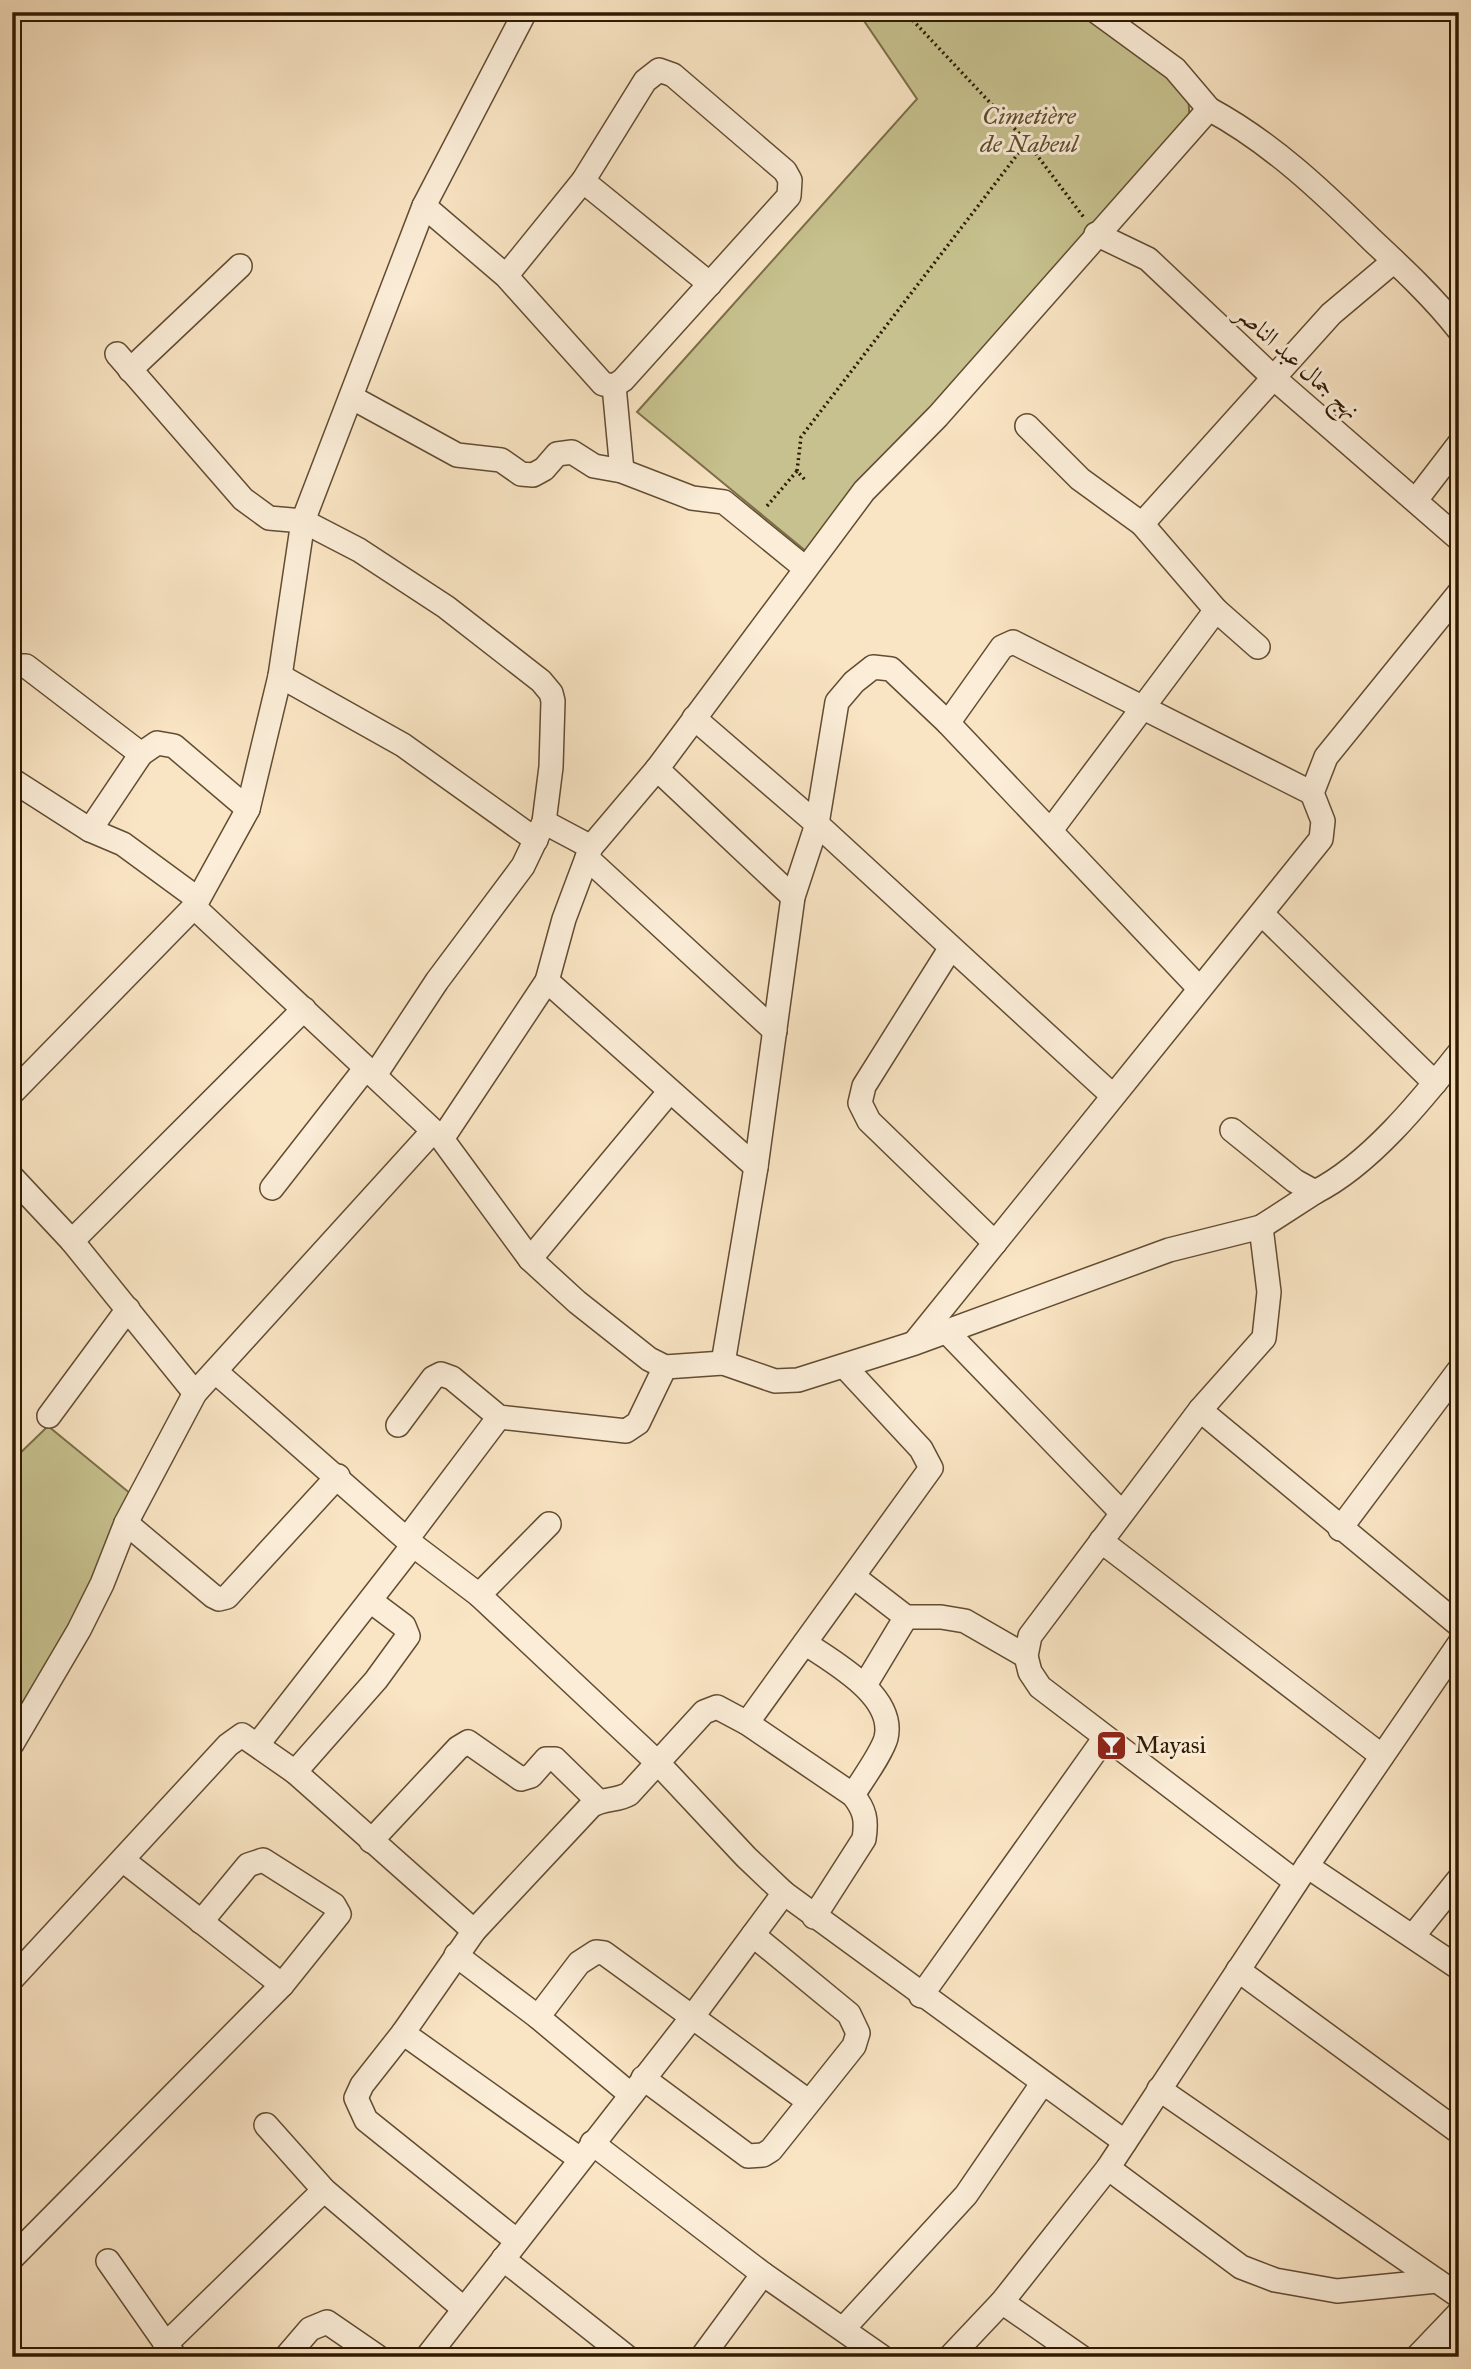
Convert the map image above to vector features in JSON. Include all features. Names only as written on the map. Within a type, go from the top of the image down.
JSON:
[{"type":"street","points":[[12,1093],[196,903],[248,809],[280,676],[303,521],[424,206],[525,12]]},
{"type":"street","points":[[1097,12],[1189,81],[1209,109],[1256,138],[1322,192],[1394,261],[1459,330]]},
{"type":"street","points":[[424,206],[506,276],[603,384],[614,386],[623,380],[789,196],[790,180],[785,171],[673,75],[665,71],[650,75],[583,181],[506,276]]},
{"type":"street","points":[[12,1744],[79,1630],[102,1584],[126,1523],[195,1393],[437,1135],[547,981],[564,919],[589,853],[657,769],[864,491],[937,416],[1209,109]]},
{"type":"street","points":[[583,181],[710,284]]},
{"type":"street","name":"نهج جمال عبد الناصر","points":[[1096,234],[1148,259],[1275,379],[1459,539]]},
{"type":"street","points":[[1142,524],[1331,314],[1394,261]]},
{"type":"street","points":[[240,266],[123,362],[243,499],[269,518],[303,521],[402,576],[547,687],[553,701],[540,831],[523,866],[370,1072],[272,1188]]},
{"type":"street","points":[[614,386],[622,471]]},
{"type":"street","points":[[351,397],[457,455],[500,460],[521,474],[533,475],[544,469],[557,454],[572,452],[594,466],[622,471],[692,498],[724,502],[805,568]]},
{"type":"street","points":[[1027,426],[1080,479],[1142,524],[1216,610],[1258,647]]},
{"type":"street","points":[[1416,500],[1459,444]]},
{"type":"street","points":[[1312,793],[1326,757],[1459,593]]},
{"type":"street","points":[[1051,830],[1144,710],[1216,610]]},
{"type":"street","points":[[915,1343],[1112,1095],[1321,839],[1324,821],[1312,793],[1013,642],[1002,647],[948,723]]},
{"type":"street","points":[[12,666],[26,666],[141,754]]},
{"type":"street","points":[[723,1363],[756,1167],[793,897],[817,824],[837,702],[854,682],[873,667],[891,669],[948,723],[1199,988]]},
{"type":"street","points":[[280,676],[403,745],[540,831],[589,853],[775,1031]]},
{"type":"street","points":[[694,718],[817,824],[1112,1095]]},
{"type":"street","points":[[90,831],[141,754],[157,743],[174,746],[248,809]]},
{"type":"street","points":[[657,769],[793,897]]},
{"type":"street","points":[[12,780],[90,831],[122,844],[196,903],[437,1135],[530,1259],[576,1302],[649,1359],[665,1367],[723,1363],[775,1381],[787,1382],[845,1367],[915,1343],[1168,1250],[1261,1227],[1337,1179],[1360,1159],[1436,1083],[1459,1054]]},
{"type":"street","points":[[1262,914],[1436,1083]]},
{"type":"street","points":[[950,949],[864,1086],[860,1103],[869,1121],[995,1243]]},
{"type":"street","points":[[547,981],[756,1167]]},
{"type":"street","points":[[72,1241],[304,1009]]},
{"type":"street","points":[[530,1259],[670,1091]]},
{"type":"street","points":[[1232,1130],[1294,1181],[1315,1192]]},
{"type":"street","points":[[12,1177],[72,1241],[195,1393]]},
{"type":"street","points":[[1261,1227],[1269,1292],[1264,1338],[1200,1409],[1030,1636],[1026,1656],[1030,1672],[1040,1687],[1104,1739],[1301,1874],[1413,1936],[1459,1968]]},
{"type":"street","points":[[49,1416],[128,1309]]},
{"type":"street","points":[[946,1331],[1122,1513]]},
{"type":"street","points":[[398,1424],[433,1378],[441,1374],[452,1378],[499,1417],[626,1431],[638,1423],[665,1367]]},
{"type":"street","points":[[747,1723],[931,1468],[921,1449],[845,1367]]},
{"type":"street","points":[[1340,1529],[1459,1370]]},
{"type":"street","points":[[216,1371],[410,1542],[479,1595],[658,1762],[784,1893],[921,1996],[1125,2142]]},
{"type":"street","points":[[1200,1409],[1340,1529],[1459,1625]]},
{"type":"street","points":[[258,1744],[372,1602],[410,1542],[499,1417]]},
{"type":"street","points":[[126,1523],[213,1596],[227,1597],[338,1476]]},
{"type":"street","points":[[479,1595],[549,1524]]},
{"type":"street","points":[[1101,1541],[1382,1756]]},
{"type":"street","points":[[854,1577],[906,1617],[941,1617],[965,1621],[1026,1656]]},
{"type":"street","points":[[295,1772],[376,1680],[408,1636],[404,1626],[372,1602]]},
{"type":"street","points":[[865,1685],[906,1617]]},
{"type":"street","points":[[805,1643],[865,1685],[881,1709],[886,1738],[853,1795]]},
{"type":"street","points":[[962,2353],[1108,2168],[1301,1874],[1459,1644]]},
{"type":"street","points":[[627,2357],[366,2120],[358,2108],[356,2098],[362,2085],[403,2033],[474,1931],[598,1801],[621,1799],[710,1708],[721,1709],[747,1723],[853,1795],[864,1808],[867,1824],[864,1839],[814,1917]]},
{"type":"street","points":[[12,1979],[235,1738],[242,1735],[295,1772],[474,1931]]},
{"type":"street","points":[[921,1996],[1104,1739]]},
{"type":"street","points":[[371,1842],[457,1748],[468,1742],[521,1779],[531,1776],[546,1759],[555,1759],[598,1801]]},
{"type":"street","points":[[12,2258],[282,1985],[337,1920],[337,1909],[263,1860],[254,1861],[201,1922]]},
{"type":"street","points":[[124,1861],[282,1985]]},
{"type":"street","points":[[1413,1936],[1459,1879]]},
{"type":"street","points":[[427,2357],[693,2016],[784,1893]]},
{"type":"street","points":[[456,1955],[636,2086],[748,2156],[763,2155],[771,2150],[854,2046],[858,2033],[855,2022],[753,1935]]},
{"type":"street","points":[[538,2017],[579,1963],[596,1952],[604,1953],[808,2101]]},
{"type":"street","points":[[1238,1970],[1459,2132]]},
{"type":"street","points":[[403,2033],[586,2151],[882,2357]]},
{"type":"street","points":[[844,2328],[966,2195],[1042,2084]]},
{"type":"street","points":[[1159,2090],[1459,2297]]},
{"type":"street","points":[[266,2125],[324,2190],[464,2309]]},
{"type":"street","points":[[1108,2168],[1241,2267],[1275,2280],[1337,2291],[1437,2281]]},
{"type":"street","points":[[108,2262],[167,2352],[324,2190]]},
{"type":"street","points":[[702,2357],[763,2274]]},
{"type":"street","points":[[1002,2302],[1081,2357]]},
{"type":"street","points":[[1451,2357],[1425,2349],[1459,2313]]},
{"type":"street","points":[[286,2357],[310,2329],[327,2322],[379,2357]]},
{"type":"path","points":[[905,12],[1027,142],[1096,234]]},
{"type":"path","points":[[767,506],[797,471],[801,437],[1027,142]]},
{"type":"path","points":[[797,471],[806,481]]},
{"type":"green space","name":"Cimetière de Nabeul","points":[[858,12],[1084,12],[1188,93],[1190,125],[807,552],[637,412],[917,99]]},
{"type":"green space","points":[[48,1426],[131,1494],[86,1611],[12,1731],[12,1461]]},
{"type":"place","name":"Mayasi","points":[[1112,1745]]}]
